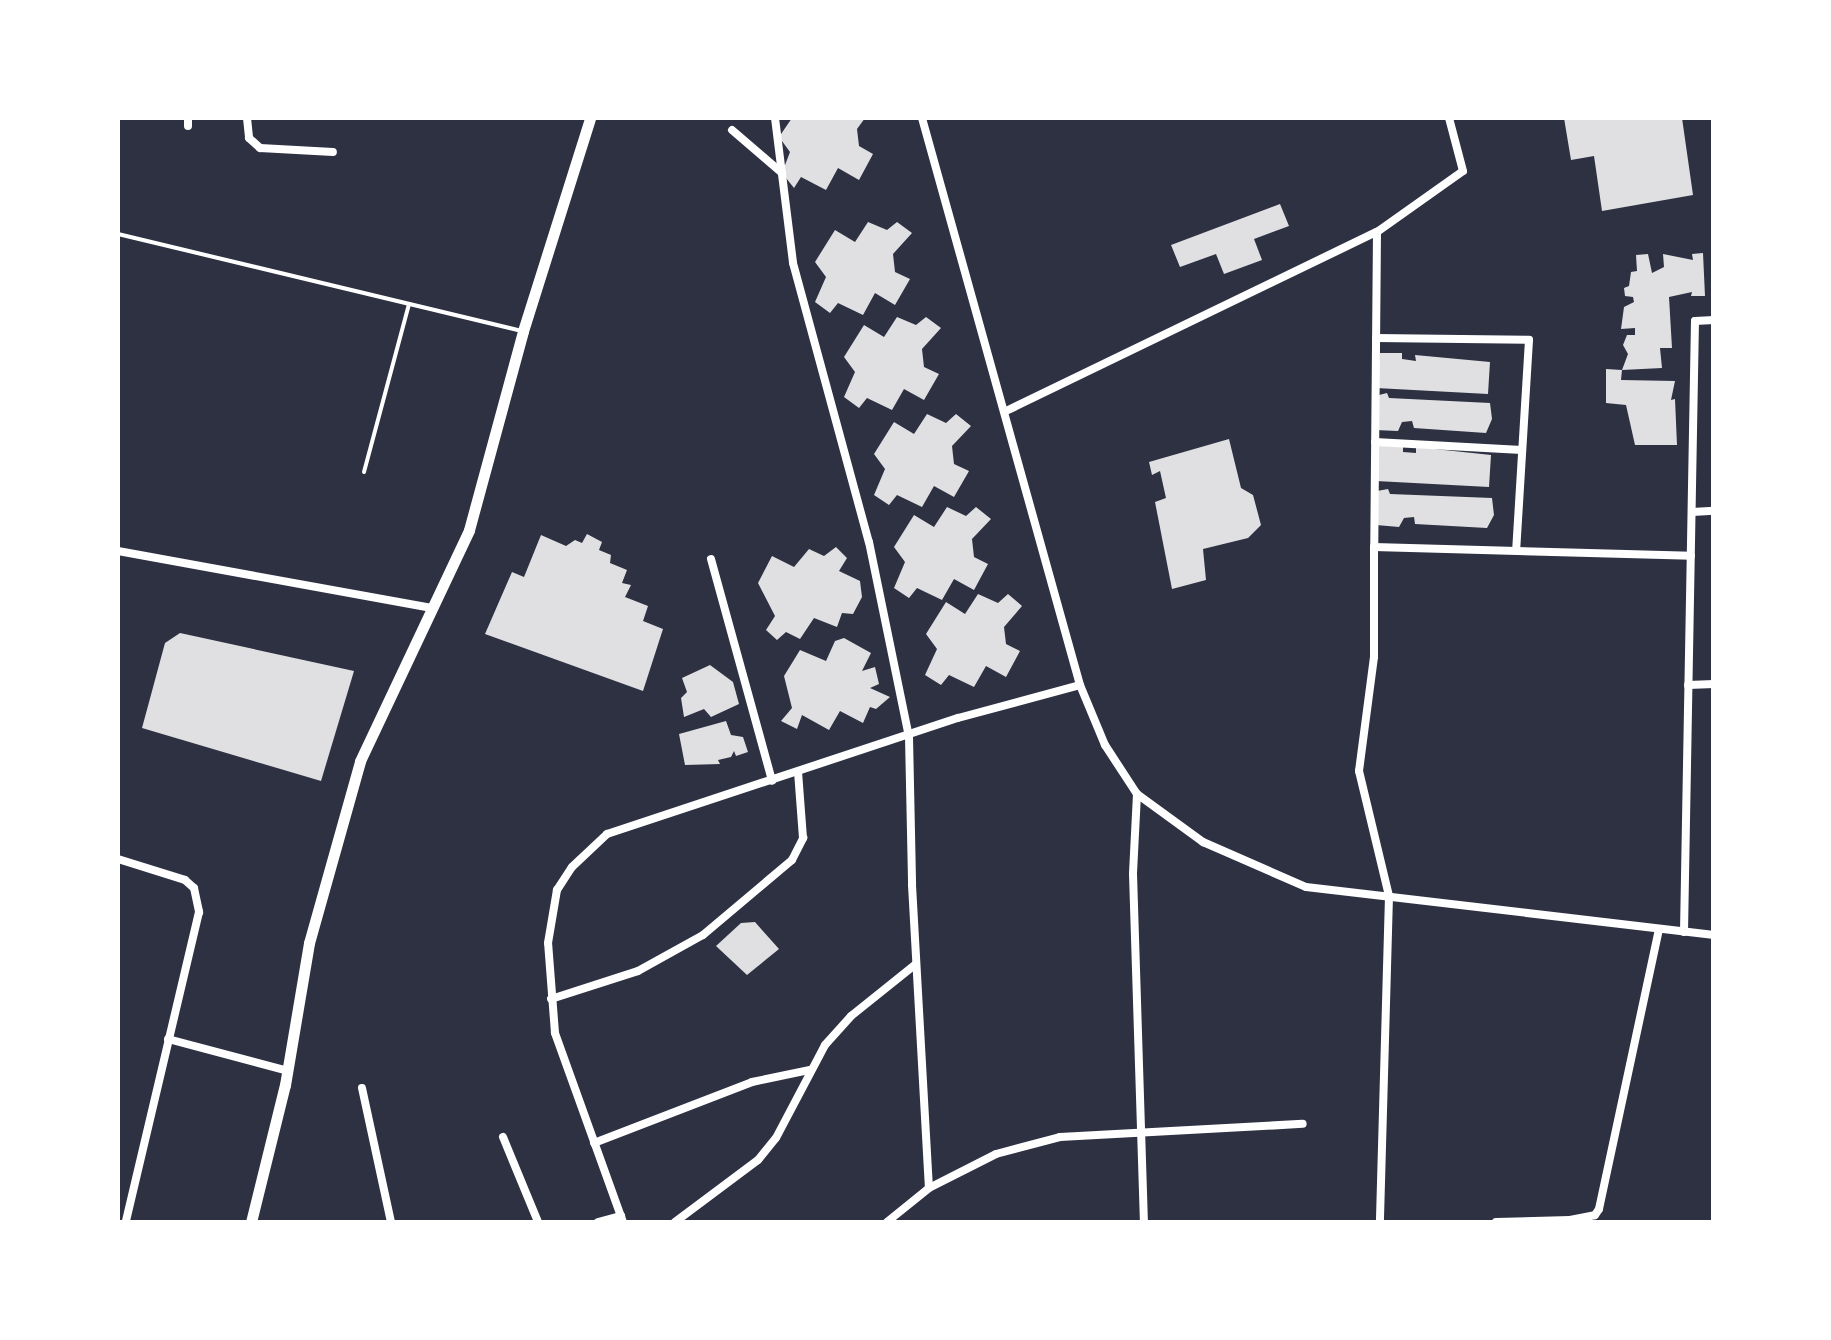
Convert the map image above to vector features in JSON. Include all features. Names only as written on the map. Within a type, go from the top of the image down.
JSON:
[{"type":"main road","points":[[252,1222],[288,1071],[310,943],[360,761],[469,530],[523,331],[590,118]]},
{"type":"street","points":[[247,118],[250,138],[260,148],[333,152]]},
{"type":"street","points":[[775,118],[793,263],[869,542],[910,737],[916,964],[930,1188]]},
{"type":"street","points":[[922,118],[1080,684],[1105,745],[1138,794],[1202,842],[1306,887],[1714,935]]},
{"type":"street","points":[[1006,411],[1376,232],[1464,171],[1449,118]]},
{"type":"street","points":[[732,130],[782,172]]},
{"type":"street","points":[[1376,232],[1374,657],[1359,771],[1388,896],[1380,1222]]},
{"type":"street","points":[[1684,932],[1696,320],[1714,320]]},
{"type":"street","points":[[1376,338],[1529,340],[1516,551]]},
{"type":"street","points":[[1375,442],[1522,450]]},
{"type":"street","points":[[1692,512],[1714,512]]},
{"type":"street","points":[[1374,547],[1691,556]]},
{"type":"street","points":[[118,551],[432,608]]},
{"type":"street","points":[[711,558],[772,781]]},
{"type":"street","points":[[598,1222],[622,1219],[555,1033],[548,943],[558,890],[591,848],[608,834],[958,718],[1080,684]]},
{"type":"street","points":[[1688,685],[1714,684]]},
{"type":"street","points":[[551,999],[638,971],[703,935],[792,860],[804,838],[798,772]]},
{"type":"street","points":[[1138,794],[1133,874],[1144,1222]]},
{"type":"street","points":[[118,860],[185,880],[198,898],[197,927],[126,1222]]},
{"type":"street","points":[[1496,1222],[1570,1220],[1595,1216],[1599,1209],[1660,929]]},
{"type":"street","points":[[675,1222],[758,1160],[776,1138],[809,1070],[851,1016],[916,964]]},
{"type":"street","points":[[168,1040],[288,1071]]},
{"type":"street","points":[[594,1143],[752,1082],[809,1070]]},
{"type":"street","points":[[362,1088],[390,1222]]},
{"type":"street","points":[[887,1222],[930,1188],[996,1154],[1060,1136],[1142,1135],[1303,1124]]},
{"type":"street","points":[[503,1137],[538,1222]]},
{"type":"lane","points":[[118,234],[523,331]]},
{"type":"lane","points":[[364,472],[410,304]]},
{"type":"building","points":[[792,118],[865,118],[857,129],[859,146],[873,154],[859,180],[838,168],[826,190],[801,177],[794,188],[782,173],[790,152],[779,137]]},
{"type":"building","points":[[1564,118],[1682,118],[1693,195],[1602,211],[1594,156],[1571,160]]},
{"type":"building","points":[[1280,204],[1289,226],[1254,239],[1262,260],[1224,274],[1216,254],[1180,267],[1171,245]]},
{"type":"building","points":[[868,222],[887,230],[897,222],[912,233],[893,254],[895,272],[910,279],[895,305],[875,293],[863,315],[838,303],[830,313],[815,302],[826,277],[815,262],[835,230],[855,242]]},
{"type":"building","points":[[1703,253],[1705,296],[1691,296],[1692,292],[1669,297],[1672,348],[1660,348],[1662,368],[1622,370],[1628,354],[1623,345],[1627,335],[1635,335],[1635,328],[1621,329],[1624,307],[1634,302],[1633,297],[1625,296],[1624,288],[1629,286],[1631,272],[1637,271],[1636,255],[1648,254],[1652,273],[1664,267],[1663,254],[1693,260],[1692,254]]},
{"type":"building","points":[[897,317],[916,325],[926,317],[941,328],[922,349],[924,367],[939,374],[924,400],[904,389],[892,410],[867,398],[859,408],[844,397],[855,372],[844,357],[864,325],[884,337]]},
{"type":"building","points":[[1380,353],[1402,353],[1402,359],[1416,361],[1415,355],[1490,362],[1488,394],[1376,388]]},
{"type":"building","points":[[1606,369],[1622,370],[1621,380],[1675,381],[1671,400],[1675,399],[1677,445],[1635,445],[1626,405],[1606,403]]},
{"type":"building","points":[[1387,393],[1389,398],[1490,403],[1492,419],[1486,433],[1414,428],[1412,421],[1402,422],[1398,431],[1375,430],[1375,396]]},
{"type":"building","points":[[927,414],[946,423],[956,414],[971,426],[952,446],[954,464],[969,471],[954,497],[934,486],[922,507],[897,495],[889,505],[874,495],[885,469],[874,454],[894,422],[914,434]]},
{"type":"building","points":[[1229,439],[1241,488],[1253,495],[1261,525],[1248,538],[1203,549],[1206,580],[1172,589],[1155,502],[1166,498],[1160,471],[1152,475],[1149,462]]},
{"type":"building","points":[[1375,444],[1403,445],[1403,452],[1416,453],[1416,447],[1491,455],[1489,487],[1376,481]]},
{"type":"building","points":[[1388,489],[1390,494],[1492,498],[1494,515],[1487,528],[1415,524],[1414,517],[1404,518],[1399,527],[1376,525],[1377,491]]},
{"type":"building","points":[[947,507],[966,516],[976,507],[991,519],[972,539],[974,557],[988,564],[974,590],[954,579],[942,600],[917,588],[909,598],[894,588],[905,562],[894,547],[914,515],[934,527]]},
{"type":"building","points":[[587,534],[602,542],[599,550],[611,555],[610,563],[627,570],[622,583],[631,585],[625,597],[648,606],[643,621],[663,629],[643,691],[485,634],[512,572],[524,577],[541,535],[566,546],[575,540],[582,543]]},
{"type":"building","points":[[836,547],[847,558],[839,571],[860,581],[862,597],[853,614],[842,613],[837,627],[814,618],[800,639],[786,632],[777,640],[766,630],[775,616],[758,583],[772,556],[794,567],[809,549],[824,556]]},
{"type":"building","points":[[978,594],[998,603],[1008,594],[1022,606],[1004,627],[1006,644],[1020,651],[1006,677],[986,666],[974,687],[949,675],[941,685],[925,675],[937,649],[926,634],[946,602],[965,614]]},
{"type":"building","points":[[180,633],[354,671],[321,781],[142,728],[165,643]]},
{"type":"building","points":[[844,638],[871,653],[862,671],[875,667],[879,684],[870,688],[890,697],[876,709],[870,707],[863,723],[840,711],[829,730],[802,715],[797,729],[781,721],[792,708],[784,676],[800,650],[826,661],[835,641]]},
{"type":"building","points":[[710,665],[733,682],[739,704],[711,717],[704,709],[684,717],[681,698],[687,692],[682,678]]},
{"type":"building","points":[[726,721],[731,735],[743,737],[748,752],[736,756],[734,751],[731,757],[718,760],[720,764],[685,765],[679,734]]},
{"type":"building","points":[[755,922],[779,949],[747,975],[716,946],[741,923]]}]
